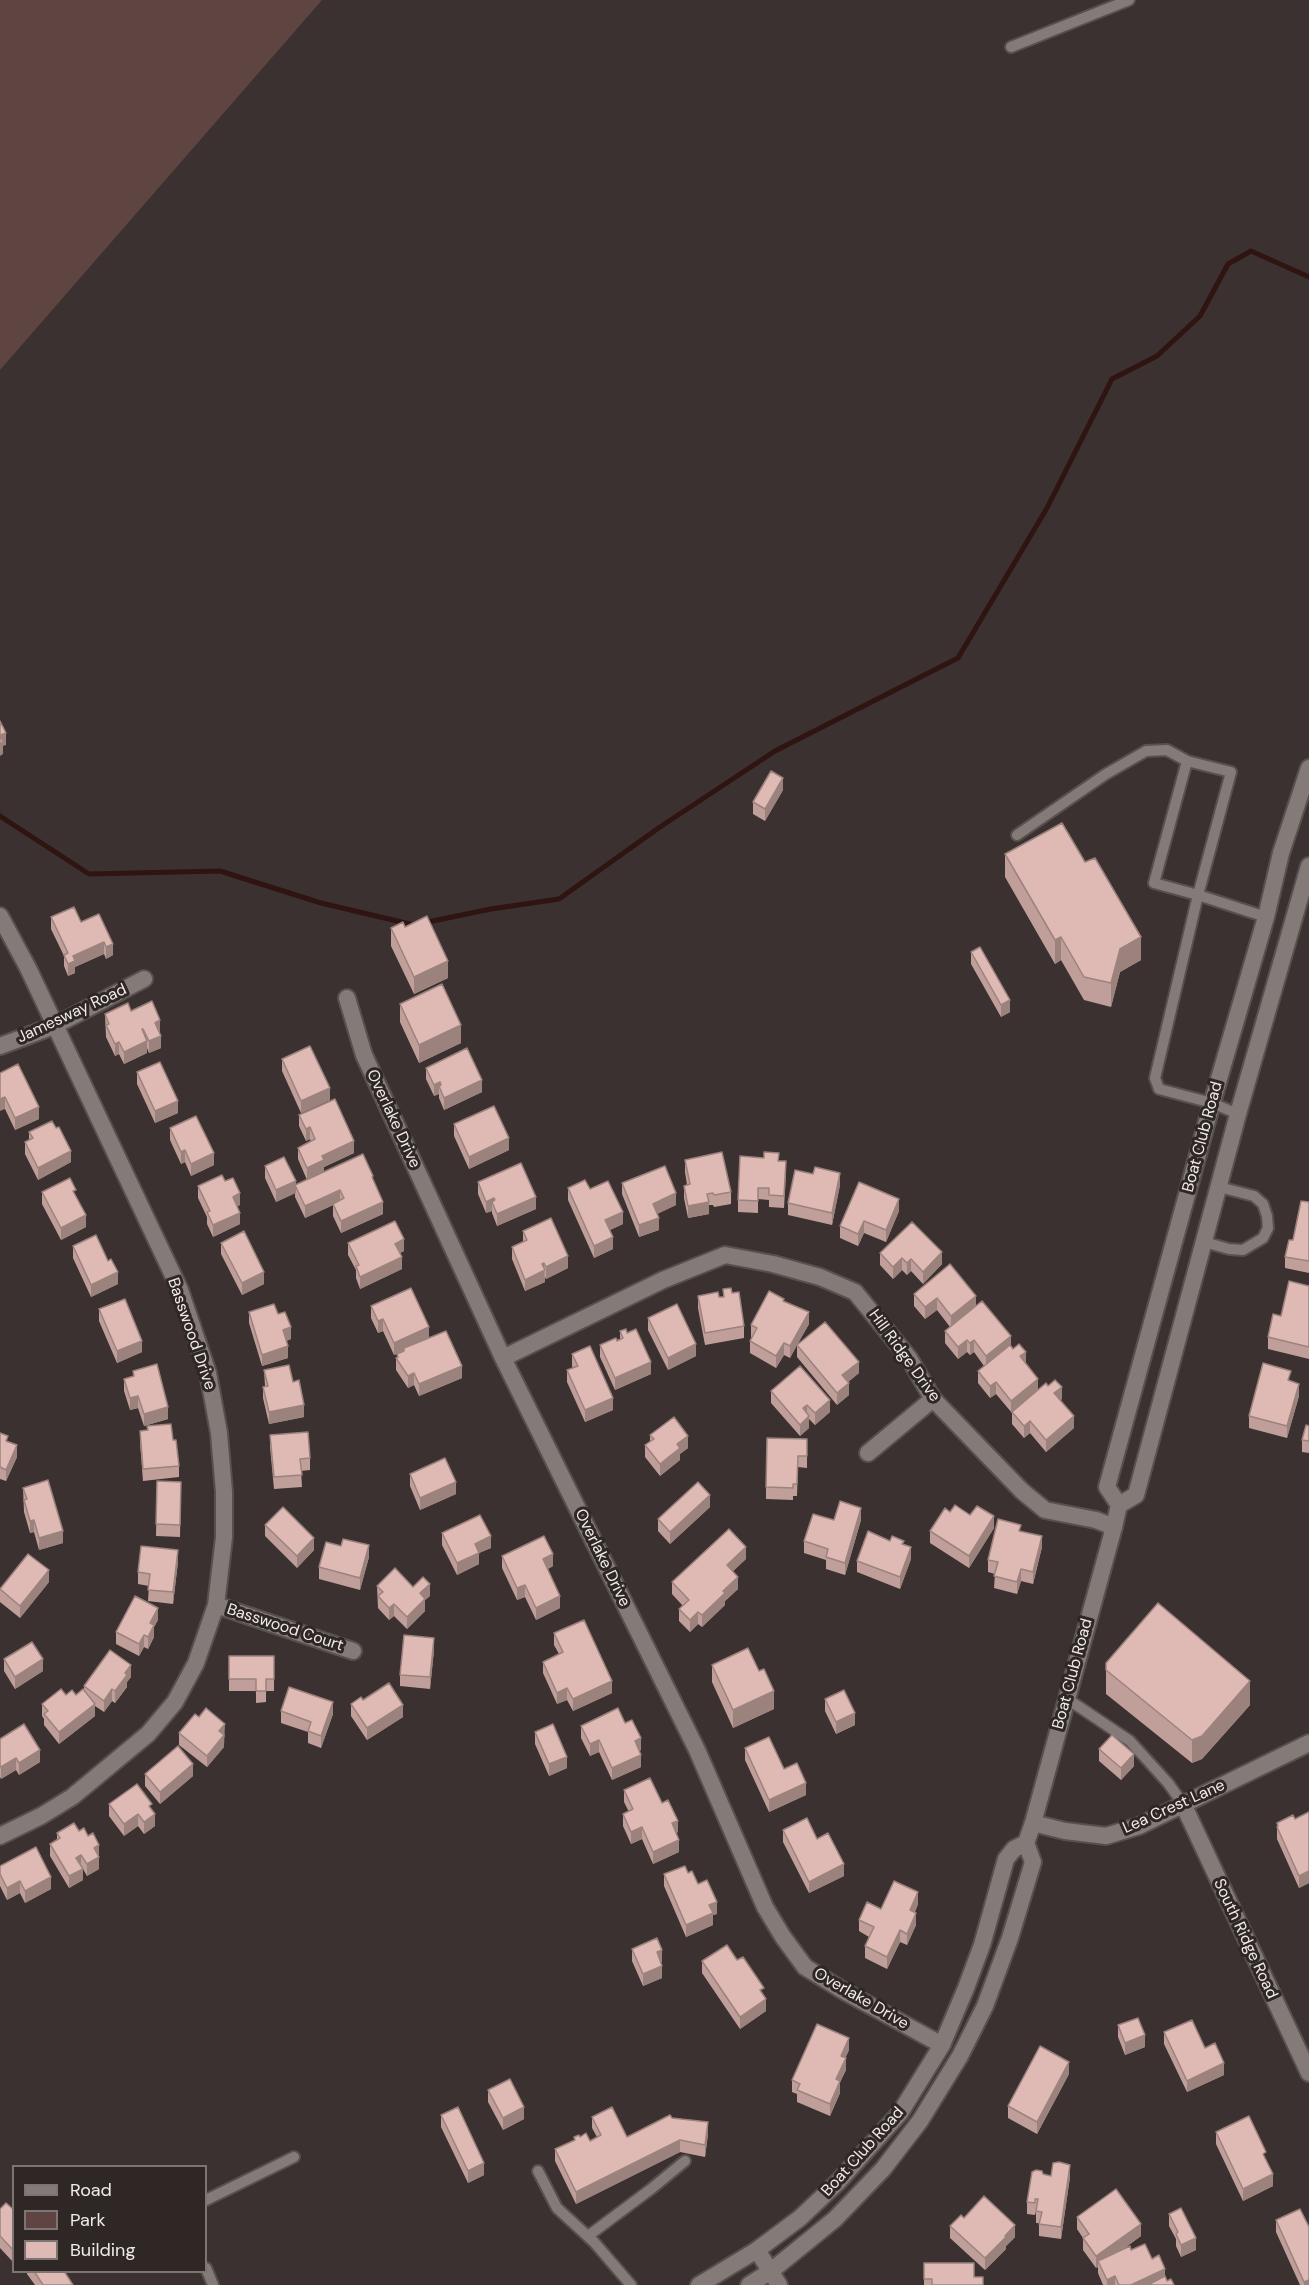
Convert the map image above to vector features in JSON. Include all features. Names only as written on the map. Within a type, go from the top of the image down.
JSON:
[{"type":"street","name":"Boat Club Road","points":[[749,2285],[775,2278],[836,2219],[883,2169],[920,2121],[960,2056],[985,2006],[1010,1938],[1033,1862],[1026,1843],[1114,1527],[1119,1505],[1107,1487],[1212,1103],[1266,917],[1281,853],[1309,768]]},
{"type":"street","name":"Boat Club Road","points":[[1119,1505],[1136,1495],[1238,1114],[1309,866]]},
{"type":"street","name":"Basswood Drive","points":[[0,916],[28,968],[180,1290],[208,1373],[219,1433],[224,1492],[224,1537],[216,1605],[196,1664],[175,1702],[148,1734],[72,1797],[41,1816],[0,1836]]},
{"type":"street","name":"Jamesway Road","points":[[0,1046],[54,1026],[144,980]]},
{"type":"street","name":"Overlake Drive","points":[[347,998],[364,1055],[503,1358],[697,1750],[765,1907],[805,1967],[942,2045]]},
{"type":"street","name":"Hill Ridge Drive","points":[[503,1358],[663,1280],[725,1255],[773,1264],[820,1277],[855,1292],[909,1359],[933,1399],[1022,1491],[1045,1510],[1096,1520],[1114,1527]]},
{"type":"street","points":[[868,1453],[933,1399]]},
{"type":"street","name":"Basswood Court","points":[[216,1605],[353,1651]]},
{"type":"street","name":"Lea Crest Lane","points":[[1033,1823],[1065,1831],[1106,1836],[1138,1826],[1309,1743]]},
{"type":"street","name":"South Ridge Road","points":[[1183,1804],[1309,2073]]},
{"type":"street","name":"Boat Club Road","points":[[699,2285],[757,2250],[800,2218],[837,2182],[900,2113],[942,2045],[966,1988],[982,1945],[1006,1859],[1014,1849],[1026,1843]]},
{"type":"street","points":[[757,2250],[775,2278]]},
{"type":"lane","points":[[1011,47],[1129,0]]},
{"type":"lane","points":[[1017,835],[1106,774],[1146,751],[1167,750],[1187,761],[1231,772],[1198,895],[1155,1078],[1160,1089],[1212,1103],[1238,1114]]},
{"type":"lane","points":[[1187,761],[1154,883],[1266,917]]},
{"type":"lane","points":[[1204,1242],[1229,1249],[1243,1250],[1263,1238],[1268,1228],[1268,1216],[1263,1204],[1254,1196],[1219,1187]]},
{"type":"lane","points":[[1066,1698],[1130,1741],[1168,1782],[1183,1804]]},
{"type":"lane","points":[[207,2200],[294,2157]]},
{"type":"lane","points":[[588,2236],[685,2161]]},
{"type":"lane","points":[[538,2171],[557,2208],[588,2236],[631,2285]]},
{"type":"lane","points":[[207,2270],[213,2285]]},
{"type":"green space","points":[[0,0],[322,0],[0,370]]},
{"type":"building","points":[[0,721],[6,733],[0,735]]},
{"type":"building","points":[[771,771],[783,778],[765,809],[753,802]]},
{"type":"building","points":[[1062,823],[1085,862],[1095,858],[1141,937],[1120,949],[1111,983],[1084,977],[1061,937],[1055,940],[1005,854]]},
{"type":"building","points":[[74,907],[81,922],[99,914],[113,944],[106,947],[104,942],[73,956],[75,961],[68,964],[64,955],[68,953],[51,917]]},
{"type":"building","points":[[427,916],[448,961],[414,977],[391,928],[403,922],[405,927]]},
{"type":"building","points":[[980,947],[1010,1000],[1001,1005],[971,952]]},
{"type":"building","points":[[442,984],[461,1025],[419,1045],[400,1004]]},
{"type":"building","points":[[152,1001],[160,1020],[155,1023],[161,1036],[149,1041],[142,1029],[147,1041],[124,1052],[119,1042],[115,1044],[106,1025],[109,1024],[105,1014],[128,1003],[131,1011]]},
{"type":"building","points":[[310,1046],[330,1088],[301,1101],[282,1059]]},
{"type":"building","points":[[467,1048],[482,1080],[444,1098],[439,1086],[440,1082],[434,1085],[426,1068]]},
{"type":"building","points":[[160,1062],[178,1101],[155,1111],[137,1072]]},
{"type":"building","points":[[18,1064],[39,1107],[15,1118],[5,1097],[0,1099],[0,1073]]},
{"type":"building","points":[[335,1099],[354,1141],[322,1156],[324,1160],[307,1168],[298,1148],[315,1139],[310,1127],[306,1129],[299,1115]]},
{"type":"building","points":[[494,1106],[509,1138],[469,1157],[454,1124]]},
{"type":"building","points":[[196,1116],[214,1153],[191,1164],[185,1150],[181,1152],[170,1128]]},
{"type":"building","points":[[52,1121],[56,1128],[59,1127],[71,1151],[38,1168],[25,1142],[33,1138],[29,1132]]},
{"type":"building","points":[[722,1152],[731,1192],[707,1194],[709,1202],[688,1206],[684,1186],[690,1184],[685,1160]]},
{"type":"building","points":[[764,1152],[779,1153],[778,1161],[786,1161],[784,1196],[769,1195],[769,1188],[758,1188],[758,1201],[738,1200],[740,1156],[764,1158]]},
{"type":"building","points":[[363,1154],[383,1202],[341,1221],[333,1204],[344,1198],[340,1190],[305,1206],[295,1185]]},
{"type":"building","points":[[284,1157],[296,1181],[276,1190],[265,1166]]},
{"type":"building","points":[[521,1163],[536,1197],[497,1214],[492,1202],[494,1198],[486,1202],[478,1182]]},
{"type":"building","points":[[665,1166],[676,1193],[653,1204],[659,1218],[639,1225],[622,1183]]},
{"type":"building","points":[[815,1167],[840,1173],[832,1213],[788,1203],[795,1170],[813,1174]]},
{"type":"building","points":[[222,1175],[225,1181],[233,1178],[240,1193],[233,1197],[240,1213],[213,1225],[207,1212],[210,1211],[198,1186]]},
{"type":"building","points":[[70,1178],[76,1190],[73,1191],[86,1215],[61,1228],[42,1192]]},
{"type":"building","points":[[585,1180],[590,1189],[608,1181],[623,1212],[605,1220],[613,1237],[594,1246],[568,1188]]},
{"type":"building","points":[[859,1182],[899,1199],[886,1230],[864,1221],[858,1234],[840,1226]]},
{"type":"building","points":[[1301,1201],[1309,1202],[1309,1261],[1285,1257],[1289,1240],[1293,1240]]},
{"type":"building","points":[[551,1218],[568,1256],[546,1267],[544,1263],[542,1264],[545,1270],[525,1280],[512,1247],[527,1240],[523,1231]]},
{"type":"building","points":[[395,1221],[404,1239],[395,1244],[402,1257],[360,1277],[356,1266],[359,1265],[348,1243]]},
{"type":"building","points":[[912,1222],[942,1252],[923,1272],[911,1259],[907,1263],[902,1258],[893,1267],[880,1253]]},
{"type":"building","points":[[244,1231],[264,1272],[242,1283],[221,1243]]},
{"type":"building","points":[[96,1235],[108,1261],[111,1259],[118,1272],[91,1285],[73,1246]]},
{"type":"building","points":[[950,1264],[976,1296],[951,1316],[937,1298],[925,1307],[914,1294]]},
{"type":"building","points":[[1289,1281],[1309,1286],[1309,1347],[1268,1337],[1273,1314],[1281,1316]]},
{"type":"building","points":[[411,1288],[429,1327],[394,1343],[383,1319],[378,1321],[371,1306]]},
{"type":"building","points":[[731,1288],[732,1293],[739,1292],[744,1326],[705,1333],[698,1296],[718,1292],[719,1297],[724,1297],[723,1289]]},
{"type":"building","points":[[769,1291],[784,1299],[783,1301],[809,1312],[790,1346],[784,1343],[776,1356],[750,1341],[757,1328],[751,1325]]},
{"type":"building","points":[[125,1299],[142,1341],[117,1351],[99,1309]]},
{"type":"building","points":[[982,1301],[1011,1336],[986,1356],[974,1340],[970,1343],[967,1340],[958,1347],[945,1331]]},
{"type":"building","points":[[274,1304],[278,1314],[285,1312],[291,1327],[283,1330],[288,1346],[262,1355],[249,1312]]},
{"type":"building","points":[[677,1304],[696,1344],[668,1358],[648,1318]]},
{"type":"building","points":[[825,1322],[859,1362],[842,1375],[849,1383],[837,1393],[797,1345]]},
{"type":"building","points":[[626,1329],[627,1333],[636,1329],[651,1362],[615,1378],[600,1345],[616,1338],[617,1341],[623,1338],[620,1331]]},
{"type":"building","points":[[446,1331],[462,1366],[419,1384],[414,1373],[408,1376],[396,1358],[397,1354],[404,1351],[404,1348]]},
{"type":"building","points":[[1019,1344],[1026,1352],[1020,1356],[1038,1379],[1011,1401],[996,1382],[990,1386],[978,1371],[1010,1345],[1013,1349]]},
{"type":"building","points":[[590,1346],[613,1398],[585,1410],[567,1370],[578,1366],[572,1354]]},
{"type":"building","points":[[1263,1363],[1291,1371],[1288,1380],[1299,1384],[1287,1426],[1249,1416]]},
{"type":"building","points":[[157,1364],[168,1407],[144,1414],[138,1396],[130,1398],[124,1379],[134,1376],[133,1371]]},
{"type":"building","points":[[289,1365],[293,1382],[299,1380],[304,1405],[269,1412],[263,1387],[268,1386],[264,1370]]},
{"type":"building","points":[[800,1366],[830,1400],[815,1413],[807,1405],[803,1408],[809,1416],[800,1425],[771,1391]]},
{"type":"building","points":[[1055,1380],[1062,1387],[1054,1393],[1074,1416],[1046,1440],[1030,1421],[1024,1426],[1012,1412],[1046,1383],[1048,1386]]},
{"type":"building","points":[[674,1417],[688,1436],[677,1444],[680,1448],[660,1464],[645,1445],[654,1439],[650,1435]]},
{"type":"building","points":[[171,1424],[173,1440],[176,1440],[179,1466],[143,1469],[140,1431],[148,1430],[147,1426]]},
{"type":"building","points":[[1306,1425],[1309,1426],[1309,1441],[1302,1440]]},
{"type":"building","points":[[308,1432],[310,1458],[300,1459],[302,1475],[274,1477],[270,1435]]},
{"type":"building","points":[[0,1433],[8,1436],[6,1441],[17,1445],[6,1470],[0,1467]]},
{"type":"building","points":[[767,1438],[807,1439],[807,1456],[798,1456],[797,1484],[793,1484],[793,1488],[766,1487]]},
{"type":"building","points":[[445,1458],[456,1482],[420,1498],[410,1474]]},
{"type":"building","points":[[48,1480],[63,1531],[39,1538],[34,1520],[30,1521],[23,1488]]},
{"type":"building","points":[[157,1481],[181,1482],[180,1525],[156,1524]]},
{"type":"building","points":[[698,1482],[710,1495],[670,1532],[658,1519]]},
{"type":"building","points":[[840,1501],[861,1508],[845,1563],[826,1557],[828,1549],[804,1541],[813,1514],[834,1520]]},
{"type":"building","points":[[955,1505],[970,1515],[977,1506],[994,1516],[969,1556],[930,1531],[945,1508],[950,1512]]},
{"type":"building","points":[[283,1507],[314,1538],[297,1556],[265,1525]]},
{"type":"building","points":[[480,1515],[491,1536],[475,1544],[479,1553],[457,1563],[442,1533]]},
{"type":"building","points":[[998,1519],[1021,1525],[1019,1531],[1042,1536],[1033,1572],[1021,1569],[1017,1582],[994,1576],[998,1562],[988,1560]]},
{"type":"building","points":[[729,1529],[746,1547],[727,1565],[738,1577],[702,1615],[698,1612],[690,1620],[679,1609],[689,1600],[672,1582]]},
{"type":"building","points":[[868,1531],[890,1541],[892,1536],[904,1541],[902,1544],[911,1547],[900,1577],[857,1561]]},
{"type":"building","points":[[544,1536],[553,1554],[543,1559],[560,1596],[536,1608],[525,1585],[517,1588],[502,1556]]},
{"type":"building","points":[[343,1539],[369,1545],[360,1578],[319,1567],[326,1542],[341,1546]]},
{"type":"building","points":[[141,1546],[178,1550],[173,1592],[148,1590],[150,1574],[138,1572]]},
{"type":"building","points":[[28,1554],[49,1570],[20,1606],[0,1589]]},
{"type":"building","points":[[395,1568],[413,1587],[423,1577],[430,1584],[420,1593],[425,1599],[407,1617],[394,1604],[389,1608],[378,1596],[383,1592],[377,1586]]},
{"type":"building","points":[[135,1596],[158,1608],[150,1623],[154,1625],[148,1637],[144,1635],[139,1644],[116,1632]]},
{"type":"building","points":[[1158,1603],[1250,1681],[1202,1736],[1192,1740],[1106,1670],[1106,1663]]},
{"type":"building","points":[[584,1620],[612,1681],[573,1699],[567,1688],[557,1693],[543,1662],[563,1652],[554,1633]]},
{"type":"building","points":[[404,1635],[434,1638],[430,1677],[400,1675]]},
{"type":"building","points":[[32,1642],[43,1659],[15,1677],[4,1659]]},
{"type":"building","points":[[748,1648],[759,1671],[764,1669],[774,1691],[733,1710],[712,1665]]},
{"type":"building","points":[[110,1650],[131,1665],[125,1673],[127,1675],[115,1691],[112,1689],[104,1701],[84,1686]]},
{"type":"building","points":[[229,1656],[274,1656],[274,1679],[266,1679],[266,1691],[256,1691],[256,1679],[229,1679]]},
{"type":"building","points":[[389,1683],[403,1705],[367,1728],[351,1704],[361,1697],[363,1700]]},
{"type":"building","points":[[289,1687],[333,1702],[321,1736],[308,1731],[311,1722],[281,1711]]},
{"type":"building","points":[[61,1689],[66,1695],[72,1690],[76,1695],[83,1689],[95,1704],[59,1732],[44,1714],[48,1711],[42,1704]]},
{"type":"building","points":[[844,1690],[855,1713],[836,1722],[825,1699]]},
{"type":"building","points":[[206,1708],[225,1724],[219,1731],[224,1735],[207,1756],[179,1733],[195,1714],[199,1717]]},
{"type":"building","points":[[618,1708],[625,1723],[632,1720],[641,1738],[635,1741],[641,1755],[612,1768],[599,1740],[590,1744],[581,1726]]},
{"type":"building","points":[[24,1724],[40,1750],[19,1763],[16,1758],[1,1767],[0,1739]]},
{"type":"building","points":[[553,1724],[567,1757],[549,1764],[535,1732]]},
{"type":"building","points":[[1112,1735],[1134,1754],[1121,1768],[1099,1749]]},
{"type":"building","points":[[769,1737],[784,1769],[797,1763],[806,1783],[769,1800],[745,1748]]},
{"type":"building","points":[[178,1746],[193,1764],[160,1792],[145,1774]]},
{"type":"building","points":[[650,1778],[662,1803],[668,1800],[678,1821],[672,1823],[679,1840],[653,1852],[642,1827],[631,1832],[623,1814],[633,1809],[624,1790]]},
{"type":"building","points":[[137,1784],[152,1804],[149,1806],[155,1814],[144,1822],[138,1814],[124,1824],[109,1804]]},
{"type":"building","points":[[1309,1812],[1309,1871],[1299,1876],[1277,1823],[1293,1815],[1295,1819]]},
{"type":"building","points":[[807,1818],[817,1839],[828,1833],[844,1864],[809,1882],[783,1830]]},
{"type":"building","points":[[74,1823],[79,1831],[84,1828],[88,1836],[93,1833],[99,1845],[94,1848],[99,1857],[87,1864],[81,1855],[76,1858],[83,1869],[69,1876],[50,1844],[60,1838],[57,1833]]},
{"type":"building","points":[[36,1847],[51,1877],[25,1891],[20,1881],[7,1888],[0,1874],[0,1866]]},
{"type":"building","points":[[685,1866],[688,1873],[692,1871],[698,1884],[707,1880],[717,1902],[709,1905],[713,1913],[686,1925],[664,1874]]},
{"type":"building","points":[[894,1881],[918,1892],[910,1910],[916,1913],[907,1934],[900,1930],[887,1957],[865,1946],[874,1927],[859,1920],[867,1902],[881,1909]]},
{"type":"building","points":[[657,1938],[662,1950],[657,1952],[662,1966],[643,1974],[632,1949]]},
{"type":"building","points":[[727,1945],[737,1960],[743,1957],[764,1988],[760,1990],[766,1999],[740,2017],[702,1961]]},
{"type":"building","points":[[1138,2018],[1145,2035],[1125,2043],[1118,2025]]},
{"type":"building","points":[[1192,2020],[1205,2048],[1215,2043],[1224,2063],[1187,2081],[1164,2032]]},
{"type":"building","points":[[817,2024],[849,2038],[841,2056],[846,2058],[836,2079],[840,2081],[830,2104],[797,2090],[800,2084],[792,2080]]},
{"type":"building","points":[[1040,2046],[1069,2062],[1037,2122],[1008,2106]]},
{"type":"building","points":[[510,2079],[524,2107],[503,2118],[488,2090]]},
{"type":"building","points":[[458,2107],[484,2163],[468,2171],[441,2115]]},
{"type":"building","points":[[612,2107],[627,2137],[670,2115],[672,2118],[708,2122],[705,2145],[680,2140],[576,2192],[555,2149],[575,2140],[574,2137],[579,2135],[580,2137],[586,2133],[590,2141],[601,2135],[592,2117]]},
{"type":"building","points":[[1249,2116],[1266,2152],[1263,2154],[1273,2174],[1243,2189],[1216,2132]]},
{"type":"building","points":[[1053,2163],[1070,2165],[1061,2227],[1039,2224],[1042,2212],[1036,2211],[1038,2199],[1035,2199],[1035,2203],[1027,2202],[1032,2172],[1042,2171],[1043,2174],[1051,2176]]},
{"type":"building","points":[[1116,2189],[1141,2224],[1096,2256],[1083,2238],[1089,2234],[1077,2217]]},
{"type":"building","points":[[984,2196],[1015,2225],[985,2258],[950,2226],[961,2215],[964,2218]]},
{"type":"building","points":[[6,2203],[12,2208],[12,2249],[0,2236],[0,2209]]},
{"type":"building","points":[[1181,2208],[1196,2238],[1181,2245],[1176,2234],[1178,2232],[1169,2214]]},
{"type":"building","points":[[1300,2209],[1309,2227],[1309,2280],[1304,2282],[1276,2220]]},
{"type":"building","points":[[1145,2244],[1152,2259],[1159,2255],[1165,2269],[1131,2285],[1119,2285],[1115,2276],[1107,2280],[1098,2261],[1130,2246],[1131,2250]]},
{"type":"building","points":[[924,2263],[974,2263],[974,2277],[983,2277],[983,2285],[932,2285],[932,2279],[924,2279]]},
{"type":"building","points":[[35,2273],[65,2273],[73,2285],[43,2285]]},
{"type":"building","points":[[1165,2276],[1167,2281],[1171,2279],[1174,2285],[1148,2285]]},
{"type":"waterway","points":[[423,923],[491,909],[559,899],[660,827],[775,751],[958,658],[1047,508],[1112,379],[1157,356],[1200,316],[1228,264],[1251,251],[1309,277]]},
{"type":"waterway","points":[[0,816],[89,874],[220,871],[321,903],[414,925]]}]
